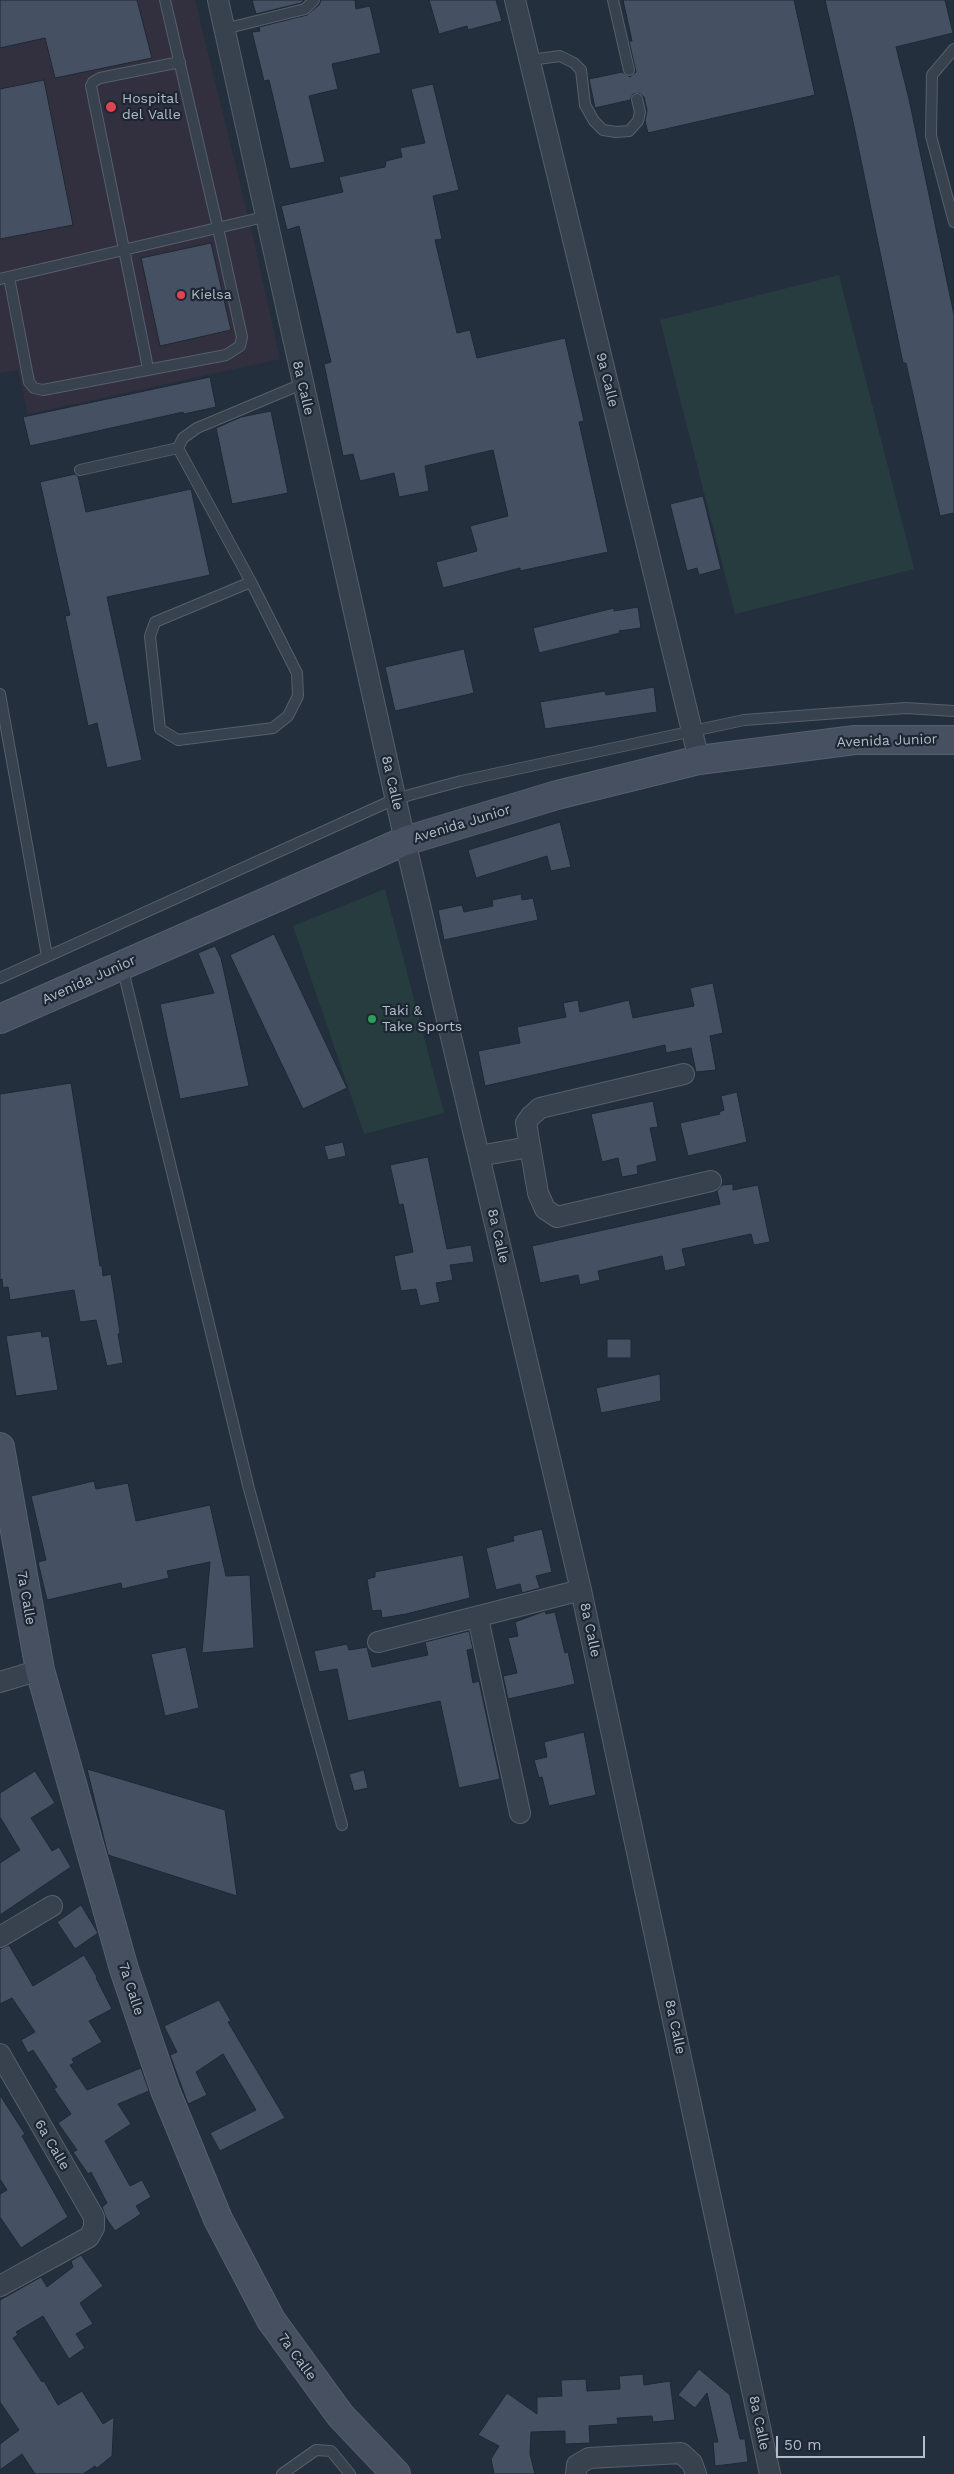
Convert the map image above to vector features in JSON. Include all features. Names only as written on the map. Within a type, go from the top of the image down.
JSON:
[{"type":"street","name":"8a Calle","points":[[218,0],[264,217],[395,799],[582,1590],[770,2474]]},
{"type":"street","name":"9a Calle","points":[[516,0],[699,760]]},
{"type":"street","name":"Avenida Junior","points":[[0,1019],[405,841],[557,795],[699,760],[855,740],[954,740]]},
{"type":"street","points":[[684,1074],[540,1108],[526,1123],[538,1193],[545,1209],[557,1217],[711,1181]]},
{"type":"street","points":[[479,1156],[529,1147]]},
{"type":"street","name":"7a Calle","points":[[0,1447],[40,1670],[124,1969],[165,2090],[218,2219],[271,2320],[340,2415],[396,2474]]},
{"type":"street","points":[[378,1642],[582,1590]]},
{"type":"street","points":[[478,1618],[520,1813]]},
{"type":"street","points":[[0,1682],[40,1670]]},
{"type":"street","points":[[0,1937],[52,1906]]},
{"type":"street","name":"6a Calle","points":[[0,2054],[94,2218],[94,2228],[88,2237],[0,2286]]},
{"type":"street","points":[[576,2474],[577,2465],[589,2458],[681,2453],[692,2463],[696,2474]]},
{"type":"lane","points":[[165,0],[218,228],[242,337],[240,346],[226,355],[148,368],[43,390],[34,388],[30,382],[5,278],[124,251],[218,228],[264,217]]},
{"type":"lane","points":[[224,29],[305,9],[314,0]]},
{"type":"lane","points":[[614,0],[630,70]]},
{"type":"lane","points":[[954,50],[932,75],[931,136],[954,222]]},
{"type":"lane","points":[[530,60],[560,56],[574,63],[581,70],[585,105],[594,121],[604,130],[616,132],[629,131],[638,121],[640,112],[637,99]]},
{"type":"lane","points":[[148,368],[91,86],[93,82],[100,78],[180,62]]},
{"type":"lane","points":[[178,448],[183,438],[197,428],[302,384]]},
{"type":"lane","points":[[80,470],[178,448]]},
{"type":"lane","points":[[178,448],[251,582],[297,673],[298,696],[288,716],[273,728],[178,740],[160,729],[150,636],[155,622],[251,582]]},
{"type":"lane","points":[[0,694],[47,956]]},
{"type":"lane","points":[[0,978],[395,799],[461,781],[744,720],[906,708],[954,711]]},
{"type":"lane","points":[[122,966],[249,1489],[342,1825]]},
{"type":"lane","points":[[282,2474],[316,2450],[331,2451],[350,2474]]},
{"type":"shaded area","name":"Hospital del Valle","points":[[0,0],[195,0],[251,228],[280,359],[28,414],[18,370],[0,373]]},
{"type":"green space","points":[[839,275],[914,569],[735,614],[660,320]]},
{"type":"green space","name":"Taki & Take Sports","points":[[385,889],[444,1113],[364,1134],[293,926]]},
{"type":"building","points":[[0,0],[137,0],[152,58],[55,78],[45,38],[0,48]]},
{"type":"building","points":[[252,0],[304,0],[301,3],[256,14]]},
{"type":"building","points":[[321,0],[355,0],[356,9],[370,6],[381,53],[332,64],[338,89],[309,96],[325,162],[290,169],[269,80],[264,81],[252,32],[260,31],[259,27],[307,15],[319,5]]},
{"type":"building","points":[[429,0],[496,0],[502,21],[468,30],[467,26],[439,34]]},
{"type":"building","points":[[623,0],[794,0],[815,95],[648,133],[645,121],[647,110],[644,97],[639,93],[633,94],[630,100],[595,108],[589,79],[622,72],[630,77],[636,72],[629,41],[632,41]]},
{"type":"building","points":[[825,0],[945,0],[953,33],[896,47],[909,99],[954,315],[954,513],[940,516],[906,363],[903,363],[852,117]]},
{"type":"building","points":[[44,80],[73,225],[0,239],[0,89]]},
{"type":"building","points":[[433,84],[459,190],[433,196],[442,239],[435,240],[457,333],[470,330],[477,358],[565,338],[584,421],[579,422],[608,552],[520,571],[520,568],[443,588],[436,562],[477,551],[470,526],[508,516],[493,450],[425,466],[429,491],[399,497],[394,473],[360,481],[353,454],[343,456],[324,364],[331,362],[299,226],[287,230],[281,206],[343,192],[339,177],[385,167],[386,161],[402,157],[400,148],[425,143],[411,89]]},
{"type":"building","points":[[211,243],[231,330],[160,346],[141,258]]},
{"type":"building","points":[[210,377],[216,407],[184,414],[183,412],[30,446],[23,417]]},
{"type":"building","points":[[271,411],[288,493],[232,504],[216,428],[241,417]]},
{"type":"building","points":[[75,474],[78,476],[86,512],[191,489],[210,575],[107,597],[142,760],[107,768],[97,723],[88,726],[65,616],[70,615],[40,482]]},
{"type":"building","points":[[703,496],[721,569],[699,575],[697,568],[687,571],[670,504]]},
{"type":"building","points":[[638,607],[641,628],[619,631],[620,633],[539,653],[533,628],[614,608],[614,611]]},
{"type":"building","points":[[464,649],[474,693],[395,711],[385,667]]},
{"type":"building","points":[[654,687],[657,712],[545,729],[540,702],[605,691],[606,695]]},
{"type":"building","points":[[560,822],[571,867],[551,871],[547,856],[476,878],[468,850]]},
{"type":"building","points":[[521,894],[522,900],[533,898],[538,920],[444,940],[438,910],[462,905],[464,912],[493,906],[492,900]]},
{"type":"building","points":[[274,934],[347,1088],[303,1109],[230,955]]},
{"type":"building","points":[[215,946],[221,958],[249,1086],[180,1099],[160,1004],[214,993],[198,953]]},
{"type":"building","points":[[713,983],[723,1033],[710,1036],[716,1070],[696,1072],[691,1048],[666,1053],[665,1045],[485,1086],[478,1051],[520,1043],[517,1027],[566,1017],[563,1003],[578,1000],[580,1012],[629,1000],[633,1018],[694,1006],[690,988]]},
{"type":"building","points":[[71,1083],[100,1266],[102,1266],[103,1276],[111,1274],[120,1333],[118,1334],[123,1363],[107,1366],[96,1320],[80,1322],[74,1290],[10,1300],[8,1287],[3,1288],[2,1279],[0,1280],[0,1094]]},
{"type":"building","points":[[737,1092],[747,1142],[688,1156],[680,1123],[720,1114],[719,1112],[724,1110],[721,1096]]},
{"type":"building","points":[[653,1101],[658,1127],[650,1128],[657,1161],[637,1166],[638,1174],[622,1177],[618,1158],[602,1162],[591,1114]]},
{"type":"building","points":[[343,1142],[346,1156],[328,1160],[324,1146]]},
{"type":"building","points":[[428,1157],[447,1249],[471,1245],[474,1262],[450,1265],[453,1280],[436,1283],[440,1302],[420,1306],[416,1289],[401,1291],[394,1256],[413,1252],[403,1204],[399,1205],[390,1165]]},
{"type":"building","points":[[733,1184],[733,1190],[758,1185],[770,1242],[754,1245],[751,1234],[682,1249],[686,1266],[665,1271],[662,1256],[598,1271],[600,1280],[580,1285],[578,1275],[540,1283],[532,1246],[720,1204],[717,1191],[722,1185]]},
{"type":"building","points":[[41,1331],[42,1337],[49,1336],[58,1390],[16,1396],[6,1336]]},
{"type":"building","points":[[607,1339],[631,1339],[631,1358],[607,1358]]},
{"type":"building","points":[[660,1374],[661,1401],[601,1413],[596,1388]]},
{"type":"building","points":[[94,1481],[96,1489],[128,1483],[136,1521],[210,1505],[226,1576],[250,1575],[254,1648],[202,1653],[210,1562],[167,1571],[169,1578],[122,1589],[121,1583],[47,1600],[38,1562],[46,1560],[31,1496]]},
{"type":"building","points":[[542,1529],[552,1572],[536,1576],[540,1588],[522,1593],[520,1584],[496,1590],[486,1548],[514,1541],[513,1536]]},
{"type":"building","points":[[463,1555],[470,1598],[382,1618],[381,1610],[372,1611],[367,1579],[375,1577],[375,1572]]},
{"type":"building","points":[[545,1611],[546,1614],[555,1612],[565,1653],[568,1652],[575,1684],[508,1699],[503,1676],[517,1673],[508,1638],[518,1636],[515,1622]]},
{"type":"building","points":[[469,1631],[473,1649],[467,1650],[473,1683],[479,1681],[500,1779],[459,1788],[440,1701],[348,1721],[337,1669],[319,1672],[314,1651],[347,1644],[349,1650],[367,1647],[372,1667],[428,1655],[425,1642]]},
{"type":"building","points":[[186,1647],[199,1708],[165,1716],[151,1654]]},
{"type":"building","points":[[584,1732],[596,1795],[549,1806],[542,1777],[539,1778],[534,1760],[547,1757],[544,1742]]},
{"type":"building","points":[[87,1769],[225,1810],[237,1896],[108,1855]]},
{"type":"building","points":[[364,1770],[368,1788],[354,1791],[349,1774]]},
{"type":"building","points":[[35,1771],[55,1803],[31,1818],[52,1851],[59,1847],[71,1867],[0,1915],[0,1863],[20,1850],[0,1817],[0,1793]]},
{"type":"building","points":[[81,1905],[98,1933],[75,1949],[57,1922]]},
{"type":"building","points":[[9,1945],[33,1986],[84,1955],[97,1977],[112,2009],[89,2021],[102,2042],[72,2059],[74,2063],[70,2065],[87,2090],[141,2068],[149,2091],[118,2104],[131,2124],[105,2141],[130,2186],[142,2180],[151,2197],[136,2206],[141,2214],[115,2231],[106,2218],[102,2207],[107,2203],[91,2172],[88,2174],[73,2152],[77,2150],[58,2123],[71,2114],[54,2089],[57,2087],[33,2050],[28,2053],[21,2040],[35,2032],[12,1998],[0,2004],[0,1949]]},
{"type":"building","points":[[219,2000],[231,2021],[228,2022],[285,2118],[220,2151],[210,2133],[256,2110],[223,2054],[196,2072],[207,2095],[188,2104],[170,2055],[177,2052],[164,2026]]},
{"type":"building","points":[[0,2095],[25,2134],[22,2136],[68,2217],[21,2248],[0,2217],[0,2194],[7,2190],[0,2179]]},
{"type":"building","points":[[81,2255],[103,2286],[80,2303],[93,2324],[76,2334],[85,2348],[69,2359],[43,2316],[16,2332],[18,2335],[13,2338],[42,2382],[44,2381],[58,2405],[82,2391],[103,2424],[114,2417],[112,2456],[97,2468],[95,2466],[83,2474],[35,2474],[22,2454],[0,2470],[0,2444],[19,2430],[0,2402],[0,2300],[41,2277],[47,2287],[73,2267],[71,2261]]},
{"type":"building","points":[[699,2369],[730,2395],[740,2439],[745,2439],[748,2462],[715,2466],[713,2442],[718,2442],[707,2393],[695,2408],[678,2395]]},
{"type":"building","points":[[643,2374],[644,2385],[670,2381],[675,2420],[653,2422],[652,2416],[617,2418],[618,2424],[589,2426],[590,2443],[565,2444],[565,2431],[531,2432],[530,2454],[535,2474],[494,2474],[491,2459],[499,2446],[478,2435],[507,2393],[537,2414],[537,2397],[562,2396],[561,2380],[586,2379],[587,2391],[620,2389],[619,2376]]},
{"type":"place","name":"Hospital del Valle","points":[[111,107]]},
{"type":"place","name":"Kielsa","points":[[181,295]]},
{"type":"place","name":"Taki & Take Sports","points":[[372,1019]]}]
